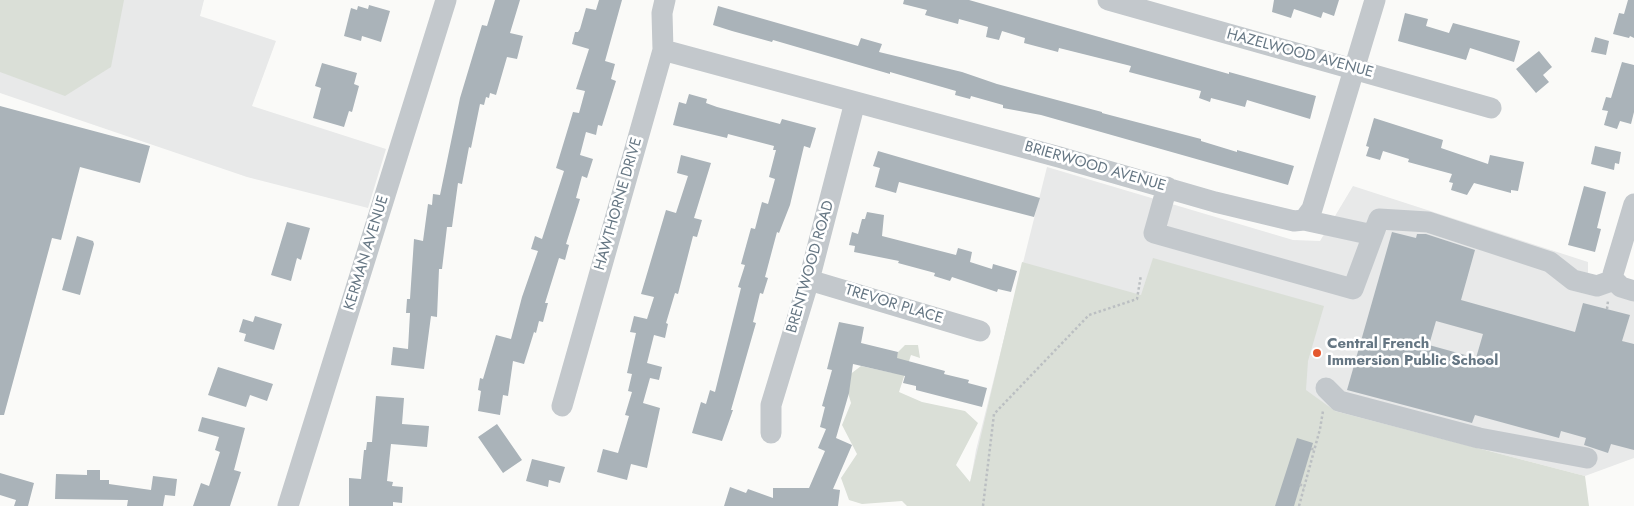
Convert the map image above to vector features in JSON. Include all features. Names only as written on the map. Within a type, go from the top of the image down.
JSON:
[{"type":"street","name":"KERMAN AVENUE","points":[[288,506],[446,0]]},
{"type":"street","name":"HAWTHORNE DRIVE","points":[[562,406],[663,50],[662,13],[665,0]]},
{"type":"street","name":"HAZELWOOD AVENUE","points":[[1108,0],[1491,108]]},
{"type":"street","points":[[1304,220],[1312,209],[1375,0]]},
{"type":"street","name":"BRIERWOOD AVENUE","points":[[663,50],[1286,220],[1304,220],[1372,235]]},
{"type":"street","name":"BRENTWOOD ROAD","points":[[771,433],[770,405],[809,280],[855,102]]},
{"type":"street","points":[[1167,188],[1154,233],[1353,289],[1379,218],[1428,222],[1550,262],[1572,280],[1611,290],[1621,287],[1634,291]]},
{"type":"street","points":[[1611,290],[1613,274],[1634,204]]},
{"type":"street","name":"TREVOR PLACE","points":[[809,280],[980,331]]},
{"type":"street","points":[[1326,388],[1339,400],[1478,438],[1587,458]]},
{"type":"path","points":[[982,506],[994,414],[1089,315],[1137,299],[1141,274]]},
{"type":"path","points":[[1607,309],[1611,290]]},
{"type":"path","points":[[1334,357],[1355,363]]},
{"type":"path","points":[[1299,506],[1315,449],[1326,388]]},
{"type":"path","points":[[1300,484],[1304,488]]},
{"type":"shaded area","points":[[0,0],[204,0],[200,16],[276,41],[252,106],[386,149],[368,208],[247,177],[0,93]]},
{"type":"shaded area","points":[[0,0],[124,0],[111,67],[65,96],[0,72]]},
{"type":"shaded area","name":"Central French Immersion Public School","points":[[1047,167],[1293,240],[1320,241],[1353,186],[1588,262],[1588,278],[1634,294],[1634,458],[1585,476],[1335,411],[1319,506],[966,506],[976,450]]},
{"type":"shaded area","points":[[1153,258],[1324,306],[1308,361],[1306,390],[1335,411],[1585,476],[1589,506],[907,506],[902,501],[862,504],[849,500],[841,478],[857,454],[842,425],[851,403],[844,379],[861,366],[893,373],[898,352],[905,345],[918,345],[920,358],[911,355],[899,392],[922,402],[965,411],[978,423],[956,465],[970,482],[1022,262],[1141,295]]},
{"type":"building","points":[[495,0],[520,0],[510,33],[523,36],[517,59],[507,57],[496,95],[490,93],[489,98],[486,97],[484,105],[480,104],[462,184],[458,183],[452,227],[447,227],[442,269],[439,269],[437,317],[431,316],[424,369],[391,365],[393,347],[408,349],[410,313],[406,313],[407,299],[410,299],[414,239],[423,241],[428,204],[432,205],[433,194],[440,195],[460,98],[482,25],[487,26]]},
{"type":"building","points":[[599,0],[622,0],[605,61],[615,64],[611,79],[616,81],[602,126],[598,125],[596,135],[586,132],[580,155],[593,159],[587,178],[582,176],[576,198],[580,199],[566,244],[569,245],[565,260],[559,258],[545,303],[548,303],[543,322],[539,321],[536,333],[534,332],[524,364],[513,361],[508,396],[503,395],[500,415],[478,411],[481,391],[478,390],[480,378],[483,379],[496,335],[511,339],[522,297],[538,251],[531,249],[535,236],[542,239],[564,171],[556,168],[573,112],[579,113],[585,91],[576,89],[589,49],[572,44],[575,32],[578,32],[580,29],[586,8],[596,10]]},
{"type":"building","points":[[904,0],[969,0],[1229,74],[1229,72],[1316,96],[1310,119],[1247,100],[1245,107],[1211,98],[1210,102],[1199,98],[1201,91],[1129,72],[1131,66],[1059,48],[1058,52],[1024,43],[1025,38],[1002,31],[999,40],[986,37],[988,27],[959,19],[958,24],[925,15],[927,10],[903,4]]},
{"type":"building","points":[[1274,0],[1339,0],[1334,16],[1323,12],[1321,18],[1294,9],[1291,18],[1272,12]]},
{"type":"building","points":[[1628,0],[1634,0],[1634,38],[1613,34],[1619,13],[1624,14]]},
{"type":"building","points":[[369,5],[390,11],[381,42],[362,36],[361,41],[344,36],[351,8],[357,10],[358,6],[368,9]]},
{"type":"building","points":[[718,6],[858,46],[861,38],[882,44],[879,52],[962,72],[997,84],[1201,139],[1201,141],[1237,152],[1237,150],[1294,166],[1288,185],[1041,115],[1003,108],[1003,105],[971,96],[970,99],[955,95],[956,91],[713,25]]},
{"type":"building","points":[[1405,13],[1428,19],[1426,26],[1449,33],[1453,23],[1520,41],[1514,62],[1470,48],[1466,60],[1398,41]]},
{"type":"building","points":[[1595,37],[1609,41],[1606,55],[1591,52]]},
{"type":"building","points":[[1539,51],[1552,67],[1543,75],[1549,82],[1536,93],[1516,69]]},
{"type":"building","points":[[1622,62],[1634,65],[1634,112],[1631,124],[1620,121],[1617,129],[1604,125],[1608,111],[1602,110],[1606,97],[1611,98]]},
{"type":"building","points":[[322,63],[357,73],[354,84],[359,86],[352,112],[349,111],[344,127],[313,118],[321,88],[315,86]]},
{"type":"building","points":[[689,94],[707,99],[706,103],[717,107],[780,124],[782,119],[816,128],[810,148],[804,146],[790,205],[779,233],[777,232],[765,277],[768,278],[763,294],[760,293],[753,322],[756,323],[731,410],[733,410],[722,441],[692,433],[701,402],[706,404],[710,390],[715,392],[741,288],[738,287],[745,265],[741,264],[751,228],[755,229],[762,202],[768,204],[775,179],[769,177],[776,150],[773,150],[774,146],[728,134],[727,138],[673,125],[679,102],[686,104]]},
{"type":"building","points":[[0,106],[150,146],[140,183],[80,167],[61,240],[52,238],[4,415],[0,415]]},
{"type":"building","points":[[1374,118],[1443,140],[1441,148],[1488,164],[1490,155],[1524,162],[1518,191],[1511,190],[1511,193],[1474,183],[1467,195],[1451,190],[1453,183],[1449,182],[1452,174],[1408,162],[1409,159],[1383,151],[1380,160],[1366,156],[1369,147],[1366,146]]},
{"type":"building","points":[[1595,146],[1621,152],[1619,164],[1615,163],[1614,170],[1591,164]]},
{"type":"building","points":[[878,151],[1040,198],[1034,217],[899,182],[896,193],[875,187],[880,168],[873,166]]},
{"type":"building","points":[[681,155],[711,163],[694,218],[702,220],[697,237],[693,236],[678,294],[675,293],[666,323],[668,324],[665,338],[654,335],[647,363],[662,367],[659,380],[650,378],[643,403],[660,408],[647,468],[631,464],[627,480],[597,472],[603,449],[618,453],[629,416],[625,415],[632,392],[628,391],[632,374],[627,373],[636,333],[630,332],[634,316],[647,319],[654,297],[641,294],[666,210],[676,213],[688,176],[677,173]]},
{"type":"building","points":[[1584,186],[1606,192],[1597,228],[1601,229],[1595,252],[1568,245]]},
{"type":"building","points":[[867,212],[884,215],[882,236],[956,255],[958,248],[972,252],[970,262],[992,269],[993,264],[1017,271],[1011,292],[998,289],[997,292],[952,277],[950,281],[934,276],[935,273],[898,263],[899,261],[854,252],[855,246],[849,245],[852,232],[858,234],[862,219],[865,219]]},
{"type":"building","points":[[287,222],[310,228],[301,260],[297,258],[291,281],[271,275]]},
{"type":"building","points":[[1392,232],[1416,238],[1417,234],[1426,234],[1475,250],[1461,300],[1575,332],[1583,303],[1630,315],[1622,341],[1634,344],[1634,450],[1611,444],[1608,453],[1584,445],[1586,438],[1561,431],[1559,438],[1475,415],[1472,423],[1347,390]],"holes":[[[1436,321],[1483,334],[1476,358],[1429,345]]]},
{"type":"building","points":[[77,236],[93,241],[94,244],[80,295],[62,290]]},
{"type":"building","points":[[255,316],[282,324],[274,350],[244,341],[246,334],[239,332],[243,319],[253,322]]},
{"type":"building","points":[[839,322],[864,327],[861,343],[898,352],[897,358],[945,371],[944,374],[969,380],[968,383],[987,388],[982,407],[916,390],[916,386],[903,383],[905,376],[853,364],[849,393],[836,438],[852,445],[833,489],[840,490],[838,506],[724,506],[730,487],[746,493],[748,489],[773,498],[773,488],[809,488],[825,451],[818,448],[826,429],[820,427],[825,407],[822,406],[832,370],[827,369]]},
{"type":"building","points":[[218,367],[273,384],[267,401],[250,395],[246,407],[208,395]]},
{"type":"building","points":[[376,396],[404,398],[402,424],[429,426],[427,447],[391,444],[387,481],[393,482],[392,486],[403,487],[402,503],[393,502],[393,506],[349,506],[349,478],[361,479],[364,450],[366,450],[367,442],[372,442]]},
{"type":"building","points":[[202,417],[245,428],[234,470],[241,472],[230,506],[193,506],[201,483],[209,486],[220,452],[215,450],[219,437],[198,431]]},
{"type":"building","points":[[497,424],[522,460],[503,473],[478,437]]},
{"type":"building","points":[[1297,438],[1313,443],[1294,506],[1275,506]]},
{"type":"building","points":[[532,459],[565,467],[560,483],[549,480],[548,487],[526,481]]},
{"type":"building","points":[[87,470],[100,470],[100,480],[109,480],[109,484],[151,490],[153,476],[177,479],[175,496],[165,495],[163,506],[127,506],[128,500],[55,499],[56,474],[87,475]]},
{"type":"building","points":[[0,473],[34,483],[28,506],[14,506],[16,500],[0,495]]},
{"type":"place","name":"Central French Immersion Public School","points":[[1317,353]]}]
